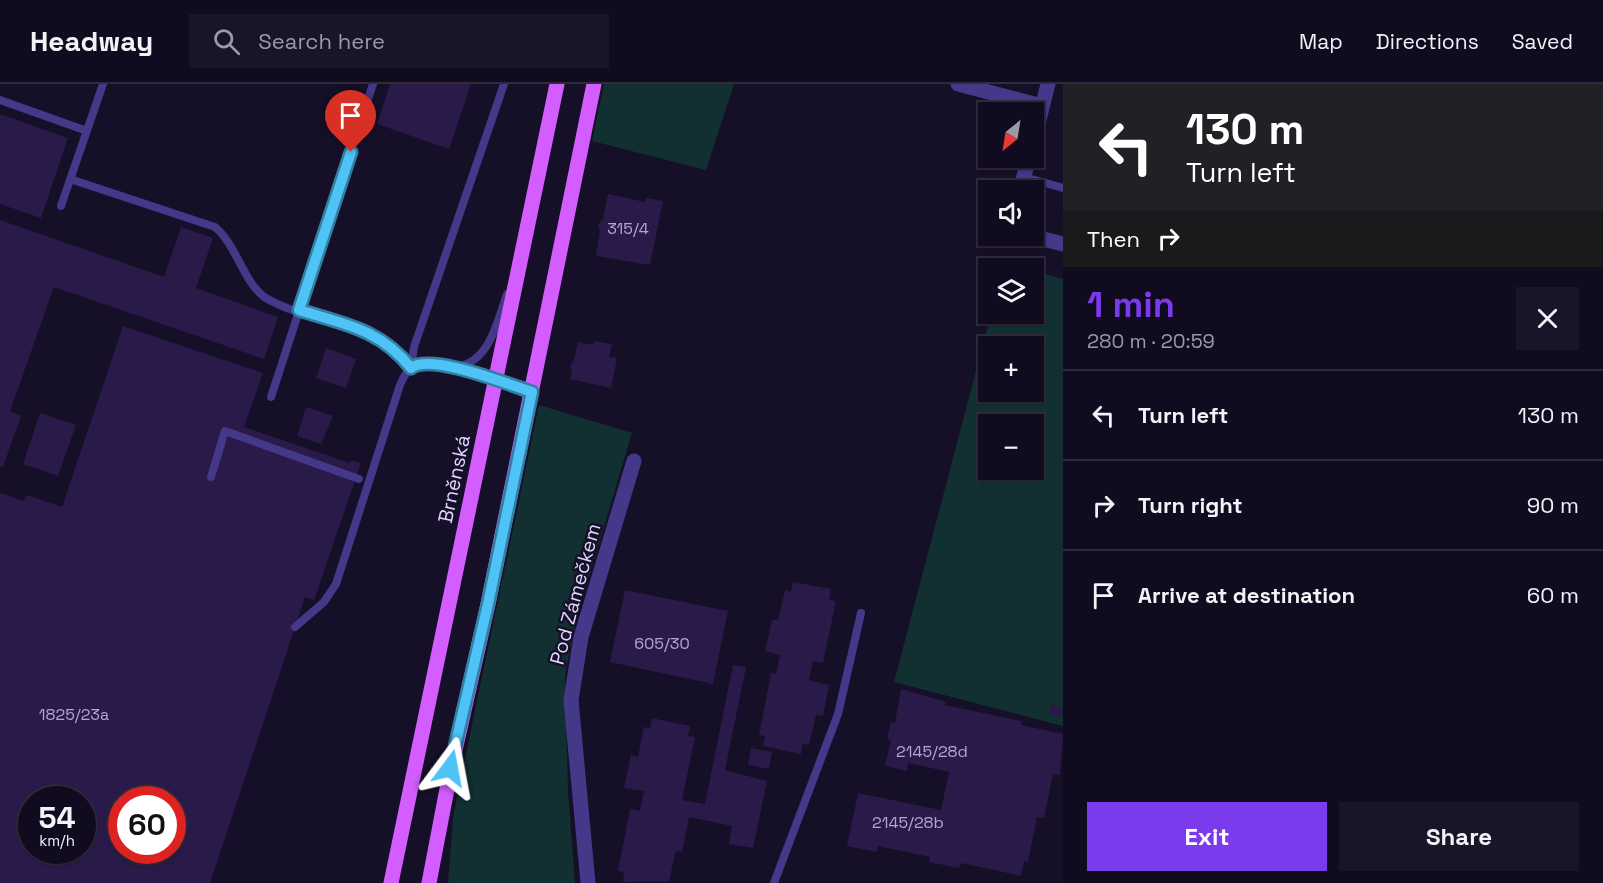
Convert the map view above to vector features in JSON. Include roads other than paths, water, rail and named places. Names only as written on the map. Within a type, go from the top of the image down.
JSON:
[{"type":"main road","name":"Brněnská","points":[[391,883],[557,84]]},
{"type":"main road","points":[[429,883],[450,768],[488,604],[594,84]]},
{"type":"street","points":[[958,84],[1027,102]]},
{"type":"street","points":[[1043,102],[1048,84]]},
{"type":"street","points":[[1044,239],[1063,244]]},
{"type":"street","name":"Pod Zámečkem","points":[[588,883],[572,700],[581,636],[634,461]]},
{"type":"lane","points":[[61,206],[103,84]]},
{"type":"lane","points":[[271,397],[373,84]]},
{"type":"lane","points":[[295,627],[324,602],[336,584],[400,385],[411,368],[414,347],[504,84]]},
{"type":"lane","points":[[0,100],[87,131]]},
{"type":"lane","points":[[70,179],[215,227],[225,238],[258,292],[270,301],[359,329],[386,342],[411,368]]},
{"type":"lane","points":[[1044,186],[1063,188]]},
{"type":"lane","points":[[451,367],[473,362],[484,351],[520,263]]},
{"type":"lane","points":[[411,368],[426,363],[451,367],[532,392]]},
{"type":"lane","points":[[211,477],[225,431],[359,479]]},
{"type":"lane","points":[[774,883],[838,714],[861,613]]}]
